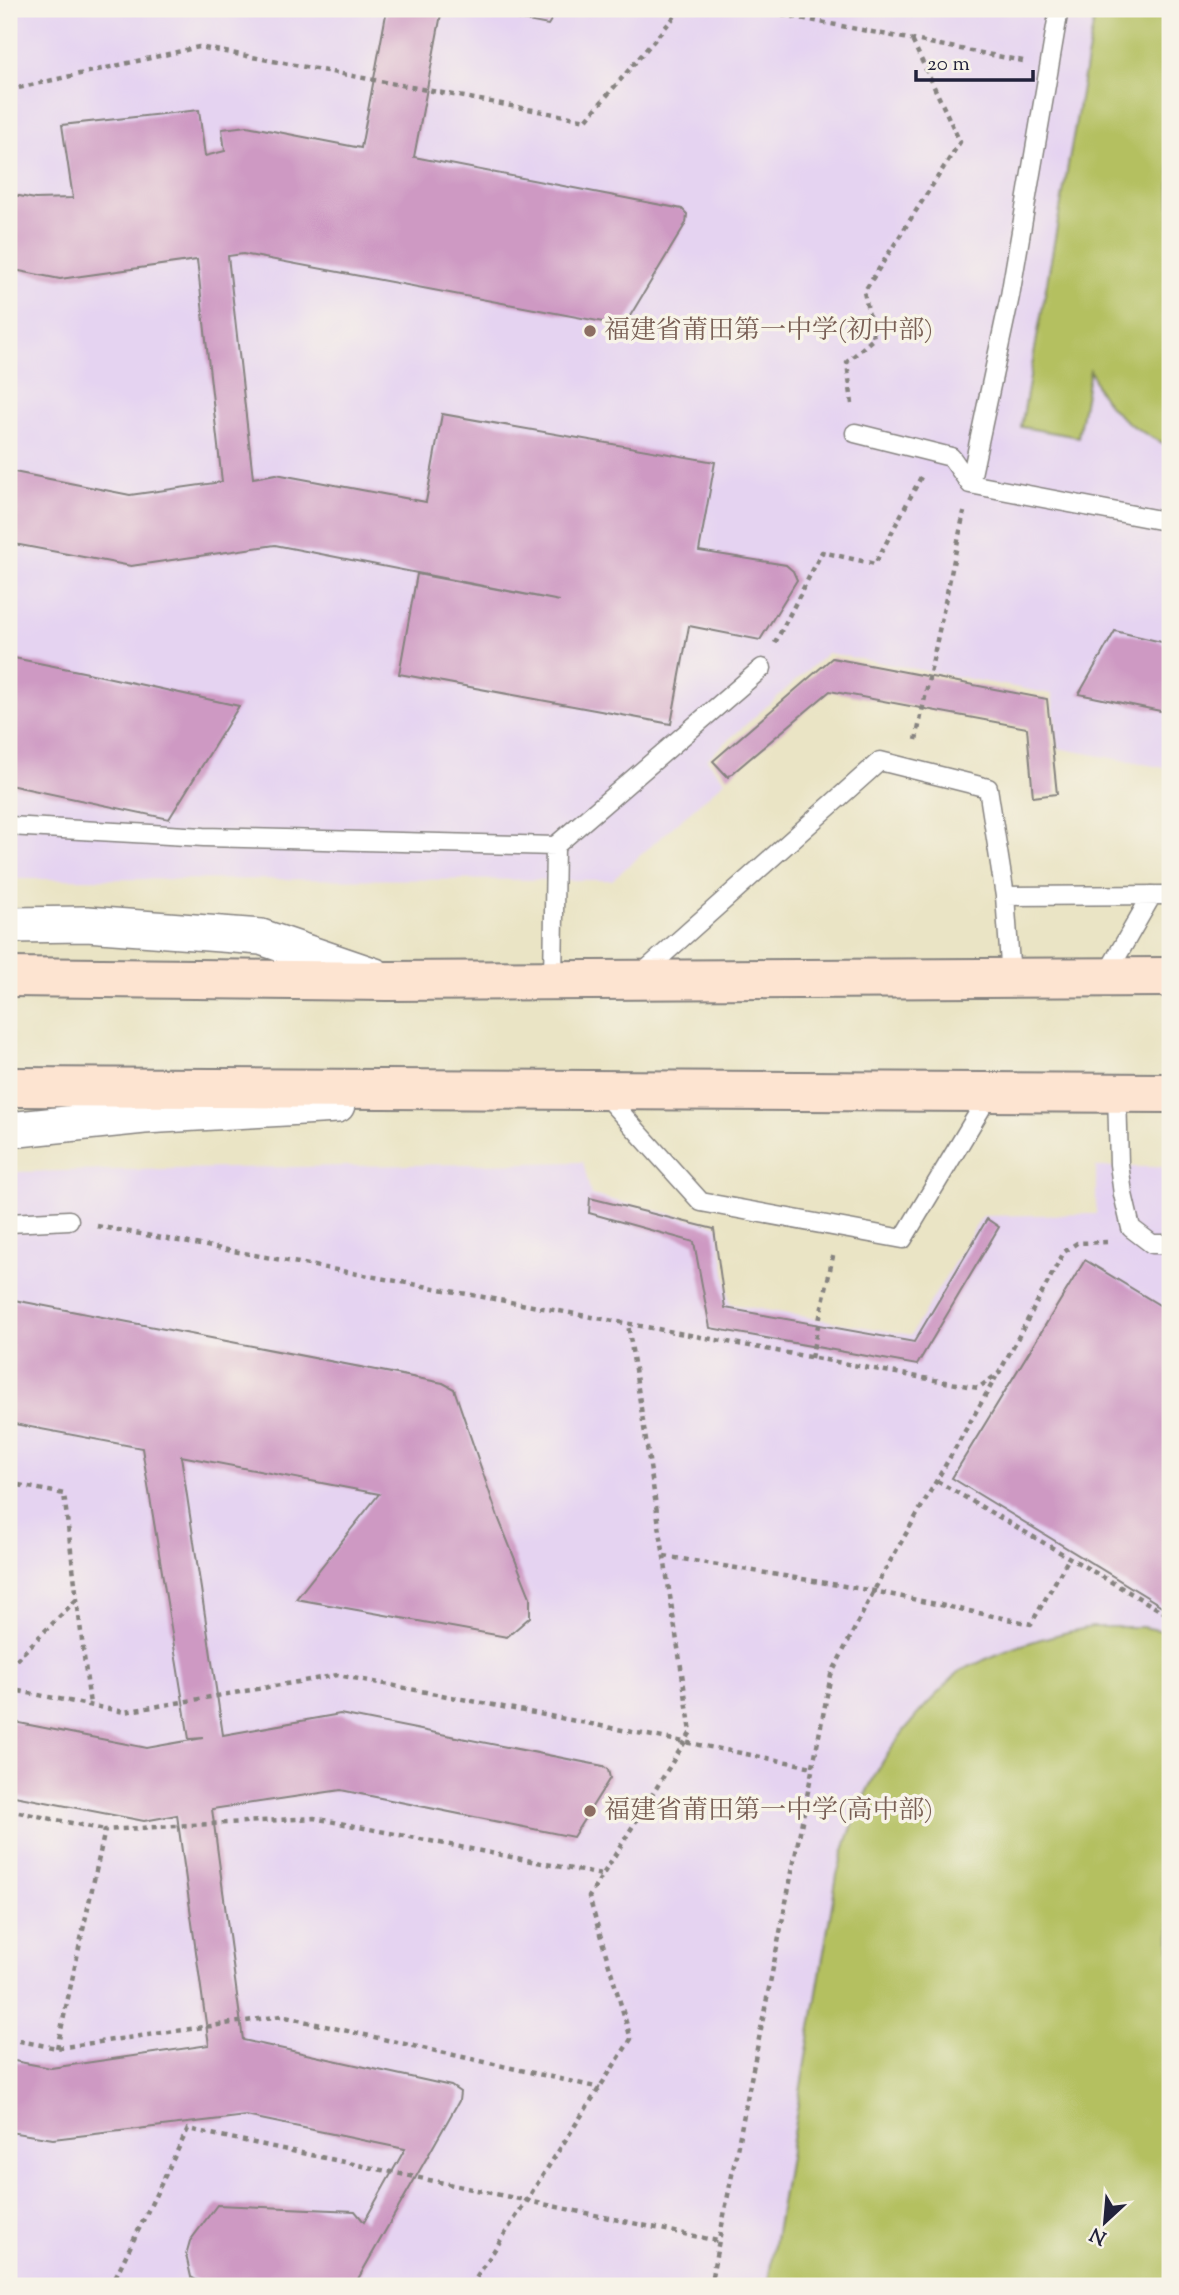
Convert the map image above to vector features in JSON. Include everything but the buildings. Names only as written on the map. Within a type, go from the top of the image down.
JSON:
[{"type":"main road","points":[[9,977],[388,981],[1170,977]]},
{"type":"main road","points":[[9,1087],[1170,1093]]},
{"type":"street","points":[[9,925],[86,924],[261,937],[388,981]]},
{"type":"street","points":[[9,1130],[144,1116],[346,1105],[502,1090]]},
{"type":"lane","points":[[970,484],[1010,296],[1059,9]]},
{"type":"lane","points":[[855,433],[951,457],[970,484],[1170,522]]},
{"type":"lane","points":[[9,826],[204,837],[555,846],[762,668]]},
{"type":"lane","points":[[635,979],[880,761],[988,788],[1005,896],[1011,978]]},
{"type":"lane","points":[[553,980],[555,846]]},
{"type":"lane","points":[[1105,977],[1152,895]]},
{"type":"lane","points":[[1005,896],[1170,895]]},
{"type":"lane","points":[[600,1090],[701,1202],[903,1239],[991,1092]]},
{"type":"lane","points":[[1117,1093],[1119,1164],[1131,1228],[1152,1244],[1170,1244]]},
{"type":"lane","points":[[9,1223],[69,1220]]},
{"type":"path","points":[[9,90],[199,47],[586,120],[681,9]]},
{"type":"path","points":[[753,9],[1048,66]]},
{"type":"path","points":[[855,433],[847,362],[874,338],[864,292],[960,142],[912,40]]},
{"type":"path","points":[[762,668],[822,552],[875,564],[933,453]]},
{"type":"path","points":[[910,769],[970,484]]},
{"type":"path","points":[[69,1220],[978,1388],[999,1373]]},
{"type":"path","points":[[811,1358],[839,1227]]},
{"type":"path","points":[[710,2286],[831,1675],[874,1591],[999,1373],[1064,1252],[1077,1243],[1113,1241],[1152,1244]]},
{"type":"path","points":[[471,2286],[631,2039],[589,1896],[691,1732],[628,1324]]},
{"type":"path","points":[[937,1481],[1170,1616]]},
{"type":"path","points":[[9,1483],[64,1494],[90,1705]]},
{"type":"path","points":[[664,1556],[874,1591],[1031,1624],[1069,1558]]},
{"type":"path","points":[[9,1667],[77,1599]]},
{"type":"path","points":[[9,1689],[124,1712],[338,1675],[813,1767]]},
{"type":"path","points":[[9,1810],[105,1830],[314,1818],[602,1875]]},
{"type":"path","points":[[57,2048],[105,1830]]},
{"type":"path","points":[[9,2039],[57,2048],[281,2016],[600,2088]]},
{"type":"path","points":[[111,2286],[188,2129],[718,2241]]},
{"type":"shaded area","name":"福建省莆田第一中学(初中部)","points":[[9,9],[1170,9],[1170,769],[1058,748],[1052,694],[827,653],[707,759],[725,781],[612,880],[9,879]]},
{"type":"shaded area","name":"福建省莆田第一中学(高中部)","points":[[583,1162],[591,1195],[718,1225],[730,1304],[911,1335],[982,1216],[1096,1214],[1096,1167],[1170,1167],[1170,2286],[9,2286],[9,1172]]},
{"type":"green space","points":[[1096,9],[1170,9],[1170,447],[1121,417],[1105,401],[1090,370],[1078,437],[1021,427]]},
{"type":"green space","points":[[1092,1627],[1142,1627],[1170,1632],[1170,2286],[767,2286],[837,1875],[853,1824],[874,1777],[918,1714],[960,1671],[1024,1644]]},
{"type":"place","name":"福建省莆田第一中学(初中部)","points":[[590,331]]},
{"type":"place","name":"福建省莆田第一中学(高中部)","points":[[590,1811]]}]
